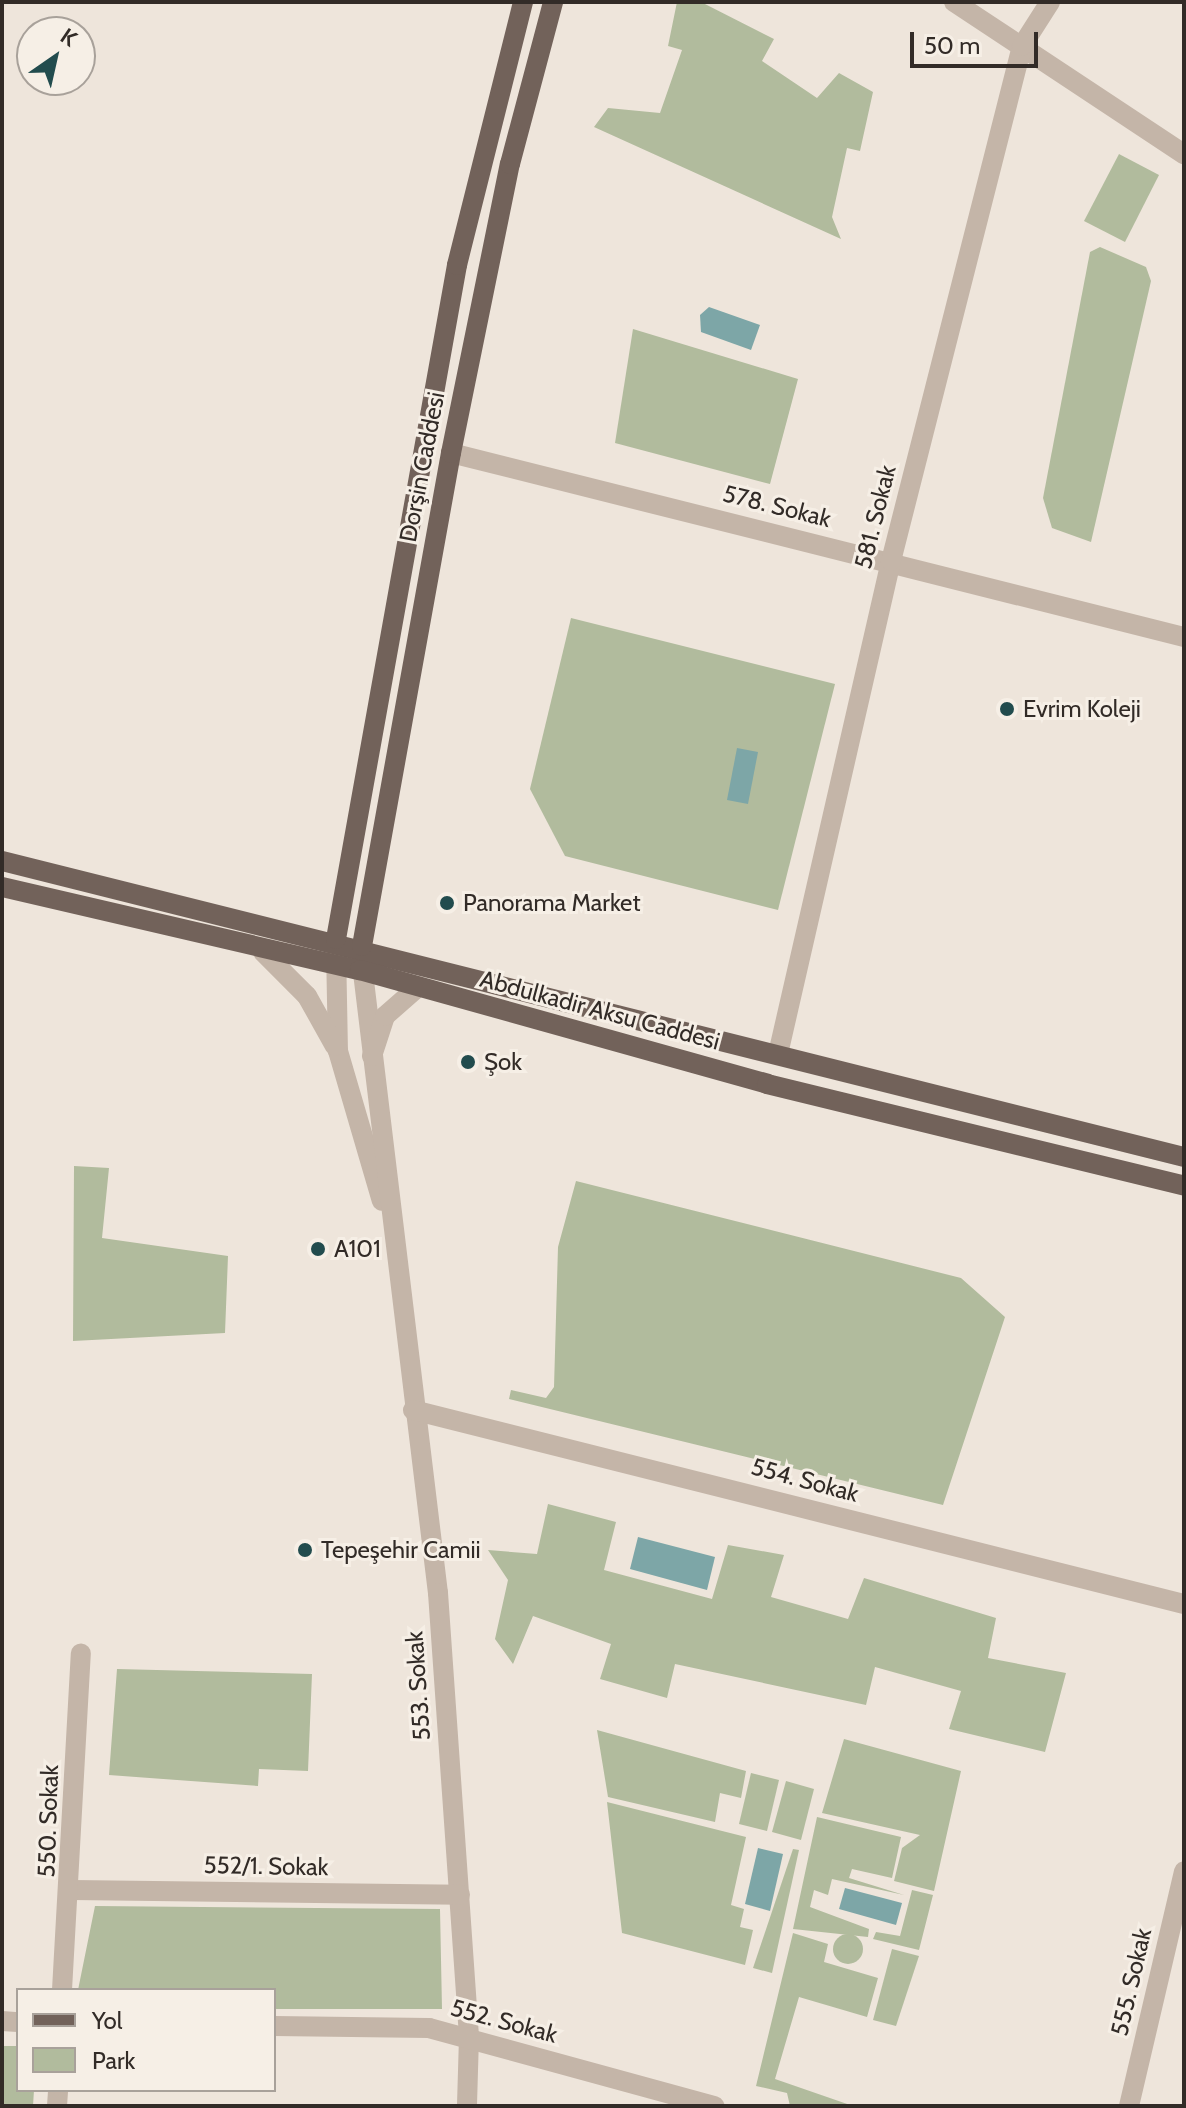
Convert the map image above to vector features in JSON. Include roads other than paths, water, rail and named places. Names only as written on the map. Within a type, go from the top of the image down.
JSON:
[{"type":"main road","name":"Dorşin Caddesi","points":[[336,939],[457,265],[523,2]]},
{"type":"main road","name":"Dorşin Caddesi","points":[[362,946],[451,453],[510,164],[553,2]]},
{"type":"main road","name":"Abdulkadir Aksu Caddesi","points":[[2,861],[336,939],[1184,1157]]},
{"type":"main road","name":"Abdulkadir Aksu Caddesi","points":[[2,887],[263,952],[360,970],[767,1084],[1184,1186]]},
{"type":"street","points":[[954,2],[1184,154]]},
{"type":"street","name":"581. Sokak","points":[[778,1054],[891,561],[1022,46],[1050,2]]},
{"type":"street","name":"578. Sokak","points":[[451,453],[1184,637]]},
{"type":"street","points":[[336,939],[338,1051]]},
{"type":"street","points":[[362,946],[360,970],[370,1064],[389,1166],[396,1264]]},
{"type":"street","points":[[263,952],[313,1003],[338,1051],[396,1264]]},
{"type":"street","points":[[370,1064],[385,1016],[418,987]]},
{"type":"street","name":"553. Sokak","points":[[396,1264],[438,1593],[469,2037],[467,2106]]},
{"type":"street","name":"554. Sokak","points":[[413,1410],[1184,1604]]},
{"type":"street","name":"550. Sokak","points":[[62,1988],[72,1890],[81,1654]]},
{"type":"street","name":"555. Sokak","points":[[1129,2106],[1184,1871]]},
{"type":"street","name":"552/1. Sokak","points":[[72,1890],[460,1895]]},
{"type":"street","name":"552. Sokak","points":[[276,2026],[429,2028],[715,2106]]},
{"type":"water","points":[[709,307],[760,325],[751,350],[701,332],[700,315]]},
{"type":"water","points":[[737,748],[758,752],[748,804],[727,800]]},
{"type":"water","points":[[638,1537],[715,1557],[707,1590],[630,1569]]},
{"type":"water","points":[[758,1848],[783,1854],[770,1911],[745,1904]]},
{"type":"water","points":[[845,1888],[902,1903],[896,1925],[839,1909]]},
{"type":"place","name":"Evrim Koleji","points":[[1007,709]]},
{"type":"place","name":"Panorama Market","points":[[447,903]]},
{"type":"place","name":"Şok","points":[[468,1062]]},
{"type":"place","name":"A101","points":[[318,1249]]},
{"type":"place","name":"Tepeşehir Camii","points":[[305,1550]]}]
